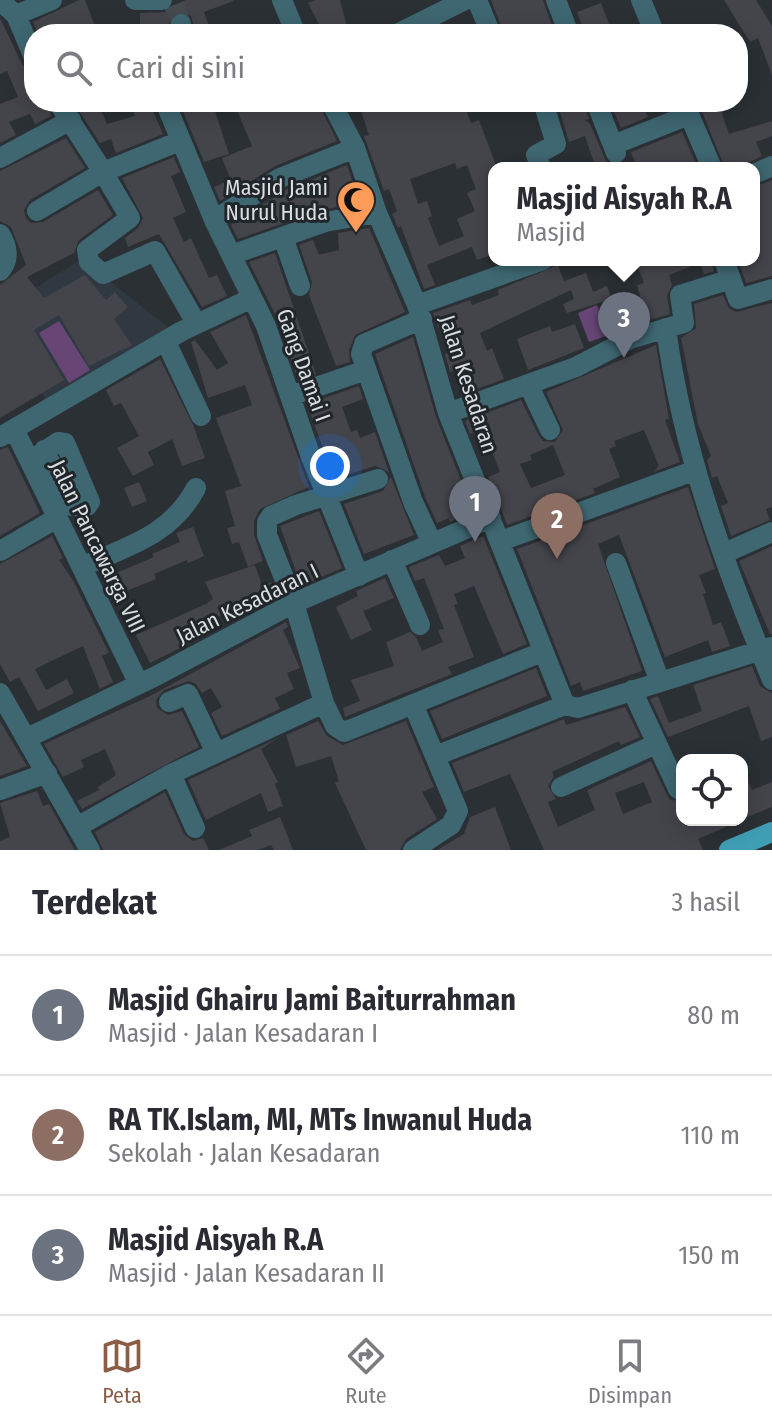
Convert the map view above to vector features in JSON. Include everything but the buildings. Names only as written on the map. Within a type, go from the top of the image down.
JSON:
[{"type":"main road","points":[[729,850],[772,832]]},
{"type":"street","points":[[24,40],[4,5],[52,0]]},
{"type":"street","points":[[135,0],[169,9]]},
{"type":"street","points":[[282,0],[292,24]]},
{"type":"street","points":[[417,24],[465,0]]},
{"type":"street","points":[[477,0],[487,24]]},
{"type":"street","points":[[556,0],[565,24]]},
{"type":"street","points":[[641,0],[651,24]]},
{"type":"street","points":[[65,112],[130,218],[87,250],[89,262],[103,274],[155,251],[196,323]]},
{"type":"street","name":"Gang Damai I","points":[[169,112],[293,395],[359,576]]},
{"type":"street","name":"Jalan Kesadaran","points":[[336,112],[355,148],[377,213],[419,312],[448,413],[565,705]]},
{"type":"street","points":[[539,162],[536,155],[556,144],[545,112]]},
{"type":"street","points":[[600,112],[614,149],[680,112]]},
{"type":"street","points":[[689,112],[710,162]]},
{"type":"street","points":[[0,158],[71,120]]},
{"type":"street","points":[[37,211],[103,172],[180,141]]},
{"type":"street","points":[[214,220],[280,178],[355,148]]},
{"type":"street","points":[[231,255],[325,222],[377,213]]},
{"type":"street","points":[[0,234],[7,244],[7,261],[0,271]]},
{"type":"street","points":[[283,237],[300,286]]},
{"type":"street","points":[[432,543],[413,502],[366,370],[362,346],[419,312],[529,266]]},
{"type":"street","points":[[448,413],[598,358],[630,339],[685,322],[680,295],[728,270],[738,299],[772,289]]},
{"type":"street","name":"Jalan Pancawarga VIII","points":[[139,684],[57,518],[37,456],[7,433],[196,323],[252,298]]},
{"type":"street","points":[[666,328],[676,398],[696,470],[725,553],[766,649],[772,680]]},
{"type":"street","points":[[166,342],[201,416]]},
{"type":"street","points":[[293,395],[366,370]]},
{"type":"street","points":[[528,384],[550,430]]},
{"type":"street","points":[[501,541],[696,470]]},
{"type":"street","points":[[378,479],[271,516],[267,522],[267,535],[294,603],[324,703],[335,726],[344,732],[542,652]]},
{"type":"street","points":[[83,566],[167,526],[186,506],[196,488]]},
{"type":"street","points":[[0,551],[57,518]]},
{"type":"street","name":"Jalan Kesadaran I","points":[[27,738],[294,603],[491,518]]},
{"type":"street","points":[[725,553],[772,532]]},
{"type":"street","points":[[392,560],[420,625]]},
{"type":"street","points":[[616,563],[660,682]]},
{"type":"street","points":[[435,756],[565,705],[578,708],[766,649]]},
{"type":"street","points":[[632,690],[676,785]]},
{"type":"street","points":[[0,693],[90,850]]},
{"type":"street","points":[[169,702],[188,694],[216,753]]},
{"type":"street","points":[[77,827],[171,774],[324,703]]},
{"type":"street","points":[[413,704],[454,801],[457,818],[413,850]]},
{"type":"street","points":[[561,787],[656,744]]},
{"type":"street","points":[[0,790],[47,773]]},
{"type":"street","points":[[171,774],[195,828]]},
{"type":"shaded area","points":[[82,259],[171,330],[49,405],[0,323],[0,310]]},
{"type":"shaded area","points":[[597,305],[600,312],[611,307],[620,331],[589,342],[578,313]]},
{"type":"shaded area","points":[[59,321],[90,370],[69,383],[39,333]]},
{"type":"tunnel","points":[[174,5],[181,24]]},
{"type":"place","name":"Masjid Jami Nurul Huda","points":[[356,234]]},
{"type":"place","name":"Masjid Aisyah R.A","points":[[624,358]]},
{"type":"place","name":"Masjid Ghairu Jami Baiturrahman","points":[[475,542]]},
{"type":"place","name":"RA TK.Islam, MI, MTs Inwanul Huda","points":[[557,559]]}]
